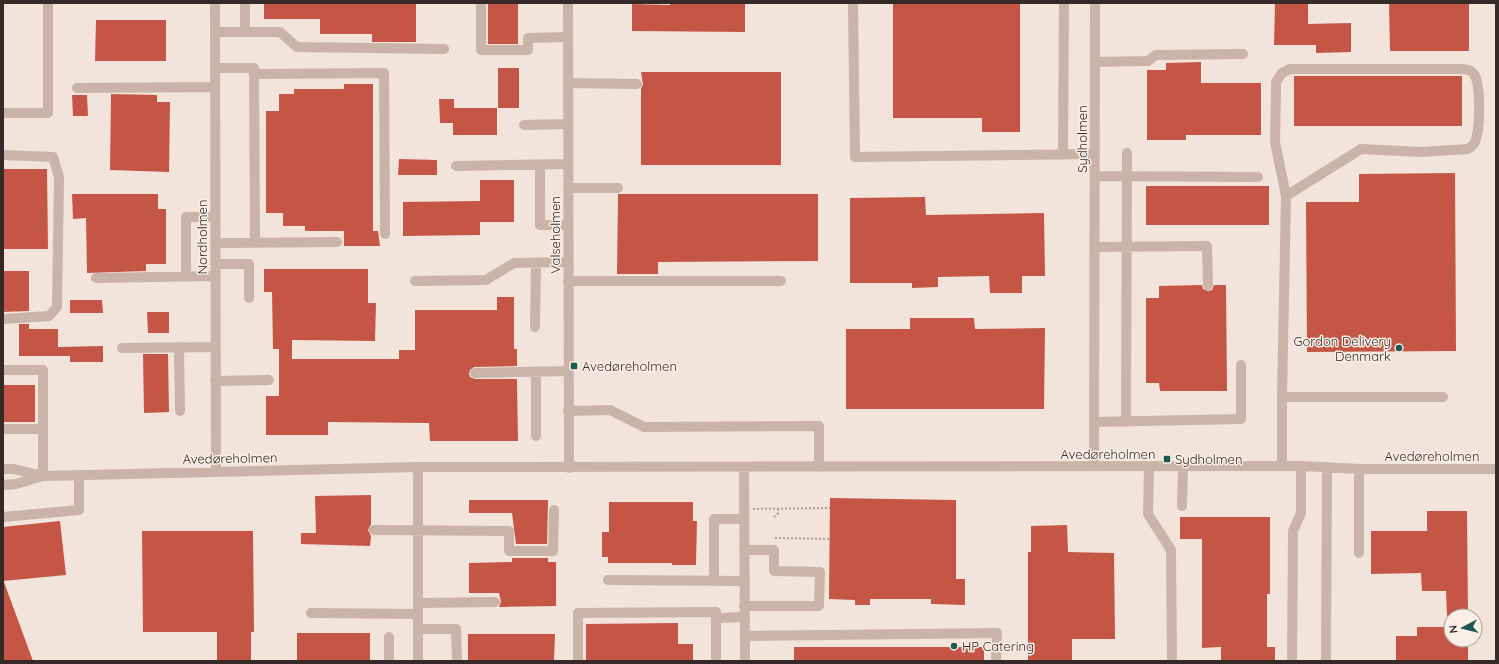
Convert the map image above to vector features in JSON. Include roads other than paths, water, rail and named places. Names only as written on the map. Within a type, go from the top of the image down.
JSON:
[{"type":"street","points":[[3,113],[48,113],[48,3]]},
{"type":"street","name":"Nordholmen","points":[[215,3],[216,471]]},
{"type":"street","points":[[245,3],[245,32]]},
{"type":"street","points":[[481,3],[481,50],[528,50],[528,38],[568,37]]},
{"type":"street","name":"Valseholmen","points":[[568,3],[569,468]]},
{"type":"street","points":[[853,3],[855,157],[1095,154]]},
{"type":"street","points":[[1063,155],[1064,3]]},
{"type":"street","name":"Sydholmen","points":[[1094,466],[1095,3]]},
{"type":"street","points":[[215,32],[280,32],[297,47],[444,49]]},
{"type":"street","points":[[1095,62],[1148,61],[1156,55],[1243,54]]},
{"type":"street","points":[[215,68],[254,68],[255,243]]},
{"type":"street","points":[[1282,466],[1286,196],[1275,142],[1276,82],[1282,73],[1290,69],[1467,69],[1473,73],[1477,82],[1478,130],[1473,146],[1468,149],[1453,151],[1420,152],[1361,149],[1286,196]]},
{"type":"street","points":[[254,74],[384,73],[385,234]]},
{"type":"street","points":[[568,83],[637,84]]},
{"type":"street","points":[[77,88],[215,87]]},
{"type":"street","points":[[524,125],[568,124]]},
{"type":"street","points":[[1126,422],[1127,153]]},
{"type":"street","points":[[3,155],[53,157],[59,177],[57,307],[49,316],[3,319]]},
{"type":"street","points":[[456,166],[568,164]]},
{"type":"street","points":[[540,165],[540,225],[568,225]]},
{"type":"street","points":[[1095,176],[1258,177]]},
{"type":"street","points":[[568,188],[618,188]]},
{"type":"street","points":[[186,276],[186,217],[215,217]]},
{"type":"street","points":[[215,243],[337,242]]},
{"type":"street","points":[[1095,247],[1208,246],[1208,285]]},
{"type":"street","points":[[414,280],[486,280],[514,263],[568,262]]},
{"type":"street","points":[[536,263],[536,327]]},
{"type":"street","points":[[215,264],[249,264],[249,298]]},
{"type":"street","points":[[96,278],[215,276]]},
{"type":"street","points":[[568,282],[781,281]]},
{"type":"street","points":[[179,347],[180,412]]},
{"type":"street","points":[[122,348],[215,347]]},
{"type":"street","points":[[1094,422],[1241,419],[1242,365]]},
{"type":"street","points":[[3,370],[43,370],[43,476]]},
{"type":"street","points":[[536,372],[536,436]]},
{"type":"street","points":[[475,373],[568,372]]},
{"type":"street","points":[[215,381],[269,380]]},
{"type":"street","points":[[1282,397],[1443,398]]},
{"type":"street","points":[[568,411],[610,410],[644,427],[819,426],[819,467]]},
{"type":"street","points":[[3,429],[43,429]]},
{"type":"street","points":[[1292,661],[1293,531],[1301,513],[1301,466]]},
{"type":"street","name":"Avedøreholmen","points":[[3,485],[16,484],[43,476],[418,467],[1301,466],[1359,469],[1496,469]]},
{"type":"street","points":[[418,467],[418,661]]},
{"type":"street","points":[[744,467],[745,661]]},
{"type":"street","points":[[1149,467],[1148,514],[1171,550],[1172,661]]},
{"type":"street","points":[[1182,506],[1183,467]]},
{"type":"street","points":[[1326,661],[1327,467]]},
{"type":"street","name":"Avedøreholmen","points":[[3,469],[14,469],[43,476]]},
{"type":"street","points":[[1359,469],[1359,553]]},
{"type":"street","points":[[3,517],[79,510],[79,475]]},
{"type":"street","points":[[374,530],[509,531],[509,551],[553,551],[554,510]]},
{"type":"street","points":[[714,581],[714,519],[744,514]]},
{"type":"street","points":[[744,550],[774,550],[774,571],[820,572],[819,606],[744,606]]},
{"type":"street","points":[[608,580],[744,581]]},
{"type":"street","points":[[418,603],[495,602]]},
{"type":"street","points":[[578,661],[578,613],[716,612],[716,661]]},
{"type":"street","points":[[311,613],[418,614]]},
{"type":"street","points":[[716,618],[744,618]]},
{"type":"street","points":[[418,629],[456,629],[457,661]]},
{"type":"street","points":[[745,636],[997,633],[996,661]]},
{"type":"street","points":[[389,637],[389,661]]},
{"type":"place","name":"Gordon Delivery Denmark","points":[[1399,348]]},
{"type":"place","name":"Avedøreholmen","points":[[574,366]]},
{"type":"place","name":"Sydholmen","points":[[1167,459]]},
{"type":"place","name":"HP Catering","points":[[954,646]]}]
